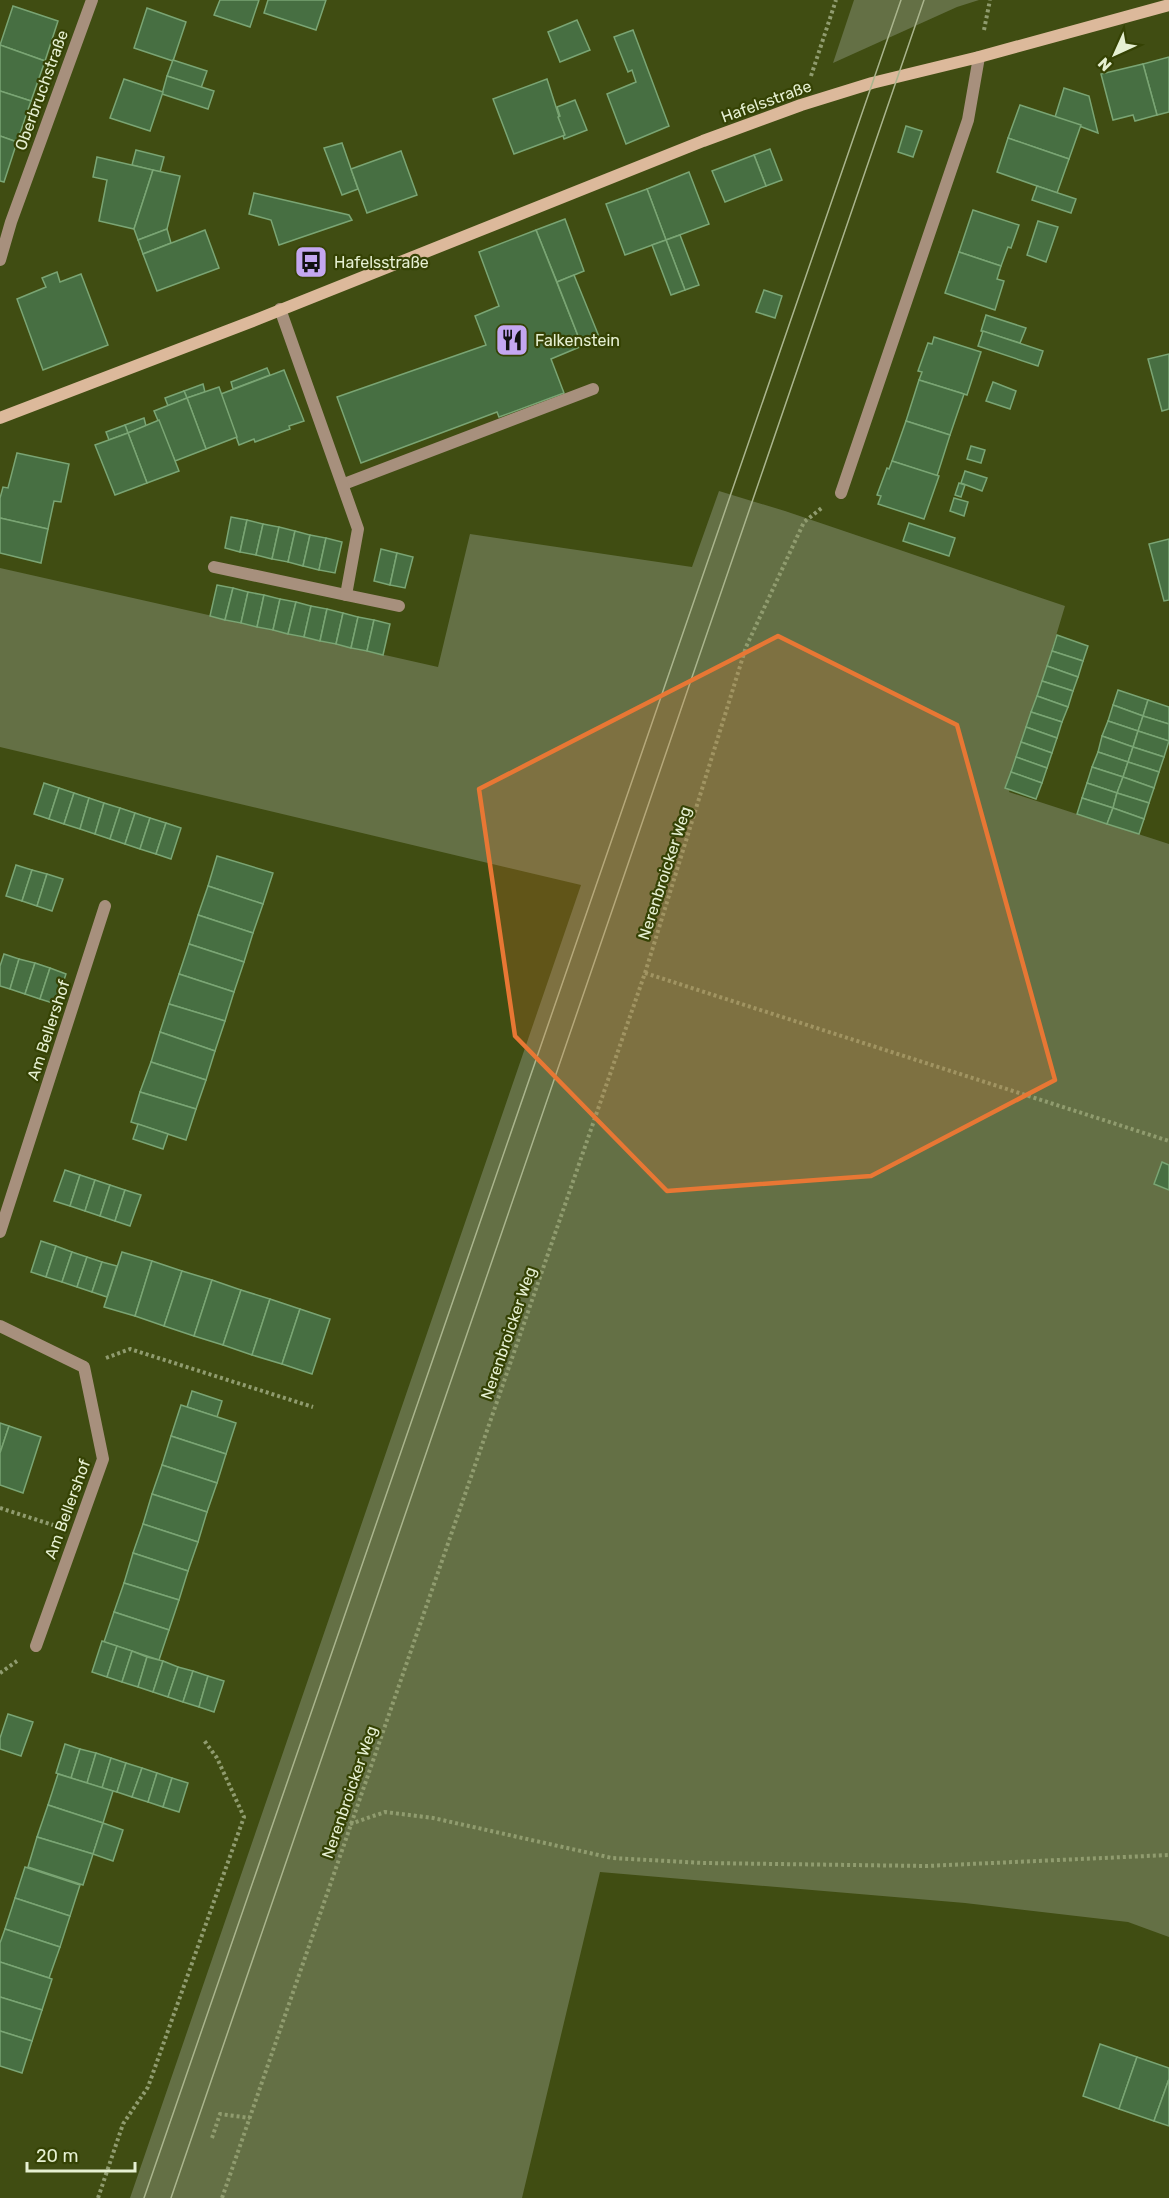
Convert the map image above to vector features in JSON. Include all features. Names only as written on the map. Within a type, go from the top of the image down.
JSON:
[{"type":"main road","name":"Hafelsstraße","points":[[0,418],[703,141],[801,105],[872,83],[979,57],[1169,5]]},
{"type":"street","name":"Oberbruchstraße","points":[[0,260],[11,222],[92,0]]},
{"type":"street","points":[[841,493],[968,120],[979,57]]},
{"type":"street","points":[[280,309],[344,484],[358,529],[346,594]]},
{"type":"street","points":[[344,484],[593,389]]},
{"type":"street","points":[[214,567],[399,606]]},
{"type":"street","name":"Am Bellershof","points":[[0,1232],[105,906]]},
{"type":"street","points":[[0,1326],[84,1367]]},
{"type":"street","name":"Am Bellershof","points":[[36,1646],[103,1459],[84,1367]]},
{"type":"path","points":[[801,105],[836,0]]},
{"type":"path","name":"Nerenbroicker Weg","points":[[222,2198],[645,973],[746,647],[804,522],[841,493]]},
{"type":"path","points":[[645,973],[1169,1141]]},
{"type":"path","points":[[84,1367],[130,1349],[313,1407]]},
{"type":"path","points":[[0,1508],[77,1532]]},
{"type":"path","points":[[98,2198],[123,2124],[148,2087],[244,1817],[217,1758],[203,1739]]},
{"type":"path","points":[[350,1824],[385,1812],[433,1818],[612,1858],[703,1863],[926,1866],[1169,1855]]},
{"type":"path","points":[[212,2138],[220,2114],[250,2118]]},
{"type":"highlighted area","points":[[778,636],[957,725],[1055,1080],[871,1176],[667,1191],[515,1036],[479,789]]},
{"type":"green space","points":[[854,0],[979,0],[957,7],[833,63]]},
{"type":"green space","points":[[719,491],[785,511],[1065,606],[1009,792],[1169,844],[1169,1937],[1128,1922],[965,1903],[600,1872],[522,2198],[130,2198],[581,885],[0,747],[0,568],[438,667],[470,534],[692,567]]},
{"type":"building","points":[[220,0],[259,0],[250,27],[214,15]]},
{"type":"building","points":[[268,0],[326,0],[316,30],[264,13]]},
{"type":"building","points":[[13,6],[58,21],[45,61],[0,45]]},
{"type":"building","points":[[147,8],[186,22],[173,61],[134,48]]},
{"type":"building","points":[[577,20],[590,50],[560,62],[548,32]]},
{"type":"building","points":[[633,30],[669,126],[626,144],[607,94],[636,82],[632,70],[628,72],[614,37]]},
{"type":"building","points":[[0,45],[45,61],[31,101],[0,91]]},
{"type":"building","points":[[1169,57],[1169,112],[1157,115],[1143,64]]},
{"type":"building","points":[[173,60],[207,71],[201,88],[167,76]]},
{"type":"building","points":[[1143,64],[1157,115],[1135,121],[1133,115],[1113,120],[1101,74]]},
{"type":"building","points":[[167,76],[214,91],[208,109],[162,94]]},
{"type":"building","points":[[124,79],[163,92],[150,131],[110,118]]},
{"type":"building","points":[[547,79],[565,135],[514,154],[493,99]]},
{"type":"building","points":[[1064,88],[1089,96],[1098,133],[1055,117]]},
{"type":"building","points":[[0,91],[31,101],[17,142],[0,136]]},
{"type":"building","points":[[575,100],[587,130],[564,139],[565,135],[557,107]]},
{"type":"building","points":[[1020,105],[1081,125],[1069,159],[1008,138]]},
{"type":"building","points":[[906,126],[922,131],[913,157],[898,152]]},
{"type":"building","points":[[0,136],[17,142],[4,182],[0,181]]},
{"type":"building","points":[[1008,138],[1069,159],[1057,193],[997,172]]},
{"type":"building","points":[[342,143],[358,189],[342,195],[324,148]]},
{"type":"building","points":[[770,149],[782,180],[766,186],[754,155]]},
{"type":"building","points":[[136,150],[164,157],[160,172],[132,165]]},
{"type":"building","points":[[401,151],[417,195],[367,213],[351,169]]},
{"type":"building","points":[[754,155],[766,186],[725,202],[712,171]]},
{"type":"building","points":[[97,157],[153,170],[134,229],[99,221],[107,180],[93,177]]},
{"type":"building","points":[[153,170],[180,176],[167,229],[138,240],[134,229]]},
{"type":"building","points":[[689,172],[709,224],[666,240],[647,189]]},
{"type":"building","points":[[1037,186],[1076,199],[1071,213],[1032,200]]},
{"type":"building","points":[[647,189],[666,240],[625,255],[606,204]]},
{"type":"building","points":[[254,193],[349,215],[352,220],[279,245],[271,220],[249,214]]},
{"type":"building","points":[[973,210],[1019,225],[1011,248],[1008,247],[1001,266],[959,252]]},
{"type":"building","points":[[565,219],[584,271],[557,282],[536,230]]},
{"type":"building","points":[[1038,221],[1058,227],[1046,262],[1027,255]]},
{"type":"building","points":[[167,229],[171,243],[143,254],[138,240]]},
{"type":"building","points":[[205,230],[219,268],[157,291],[143,254]]},
{"type":"building","points":[[536,230],[582,346],[551,359],[564,393],[499,417],[497,412],[361,463],[337,397],[486,345],[475,316],[499,306],[479,252]]},
{"type":"building","points":[[680,235],[699,285],[685,290],[666,240]]},
{"type":"building","points":[[666,240],[685,290],[671,295],[652,245]]},
{"type":"building","points":[[959,252],[1001,266],[997,279],[1004,281],[995,310],[945,293]]},
{"type":"building","points":[[57,272],[60,282],[81,274],[108,345],[43,370],[17,299],[46,287],[42,278]]},
{"type":"building","points":[[574,275],[600,339],[582,346],[557,282]]},
{"type":"building","points":[[764,290],[782,296],[775,318],[756,312]]},
{"type":"building","points":[[986,315],[1026,328],[1020,343],[981,331]]},
{"type":"building","points":[[983,331],[1043,351],[1038,366],[978,346]]},
{"type":"building","points":[[934,337],[981,352],[967,395],[919,380],[922,372],[918,371],[928,343],[932,344]]},
{"type":"building","points":[[1169,354],[1169,409],[1162,411],[1148,359]]},
{"type":"building","points":[[267,368],[270,375],[233,389],[231,382]]},
{"type":"building","points":[[284,370],[304,421],[289,426],[290,429],[255,442],[254,439],[239,445],[221,394]]},
{"type":"building","points":[[919,380],[964,394],[950,435],[906,421]]},
{"type":"building","points":[[993,382],[1016,391],[1010,409],[986,401]]},
{"type":"building","points":[[203,384],[205,392],[187,398],[184,391]]},
{"type":"building","points":[[219,387],[237,437],[206,449],[187,398]]},
{"type":"building","points":[[184,391],[187,398],[168,406],[165,398]]},
{"type":"building","points":[[187,398],[206,449],[175,461],[154,411]]},
{"type":"building","points":[[144,418],[146,426],[128,433],[125,425]]},
{"type":"building","points":[[159,420],[179,471],[147,483],[128,433]]},
{"type":"building","points":[[906,421],[950,435],[937,476],[892,461]]},
{"type":"building","points":[[125,425],[128,433],[109,440],[106,432]]},
{"type":"building","points":[[128,433],[147,483],[115,495],[95,445]]},
{"type":"building","points":[[971,446],[985,450],[981,463],[967,459]]},
{"type":"building","points":[[17,453],[69,464],[61,502],[54,501],[48,529],[0,518],[0,498],[3,487],[8,488]]},
{"type":"building","points":[[892,461],[939,476],[924,519],[878,504],[881,496],[877,495]]},
{"type":"building","points":[[965,471],[987,478],[982,491],[961,483]]},
{"type":"building","points":[[959,483],[965,485],[961,497],[955,495]]},
{"type":"building","points":[[954,498],[968,502],[964,516],[950,511]]},
{"type":"building","points":[[231,517],[247,520],[240,552],[225,548]]},
{"type":"building","points":[[0,518],[48,529],[41,563],[0,553]]},
{"type":"building","points":[[247,520],[263,524],[256,555],[240,552]]},
{"type":"building","points":[[909,523],[955,538],[949,556],[903,541]]},
{"type":"building","points":[[263,524],[279,527],[272,559],[256,555]]},
{"type":"building","points":[[279,527],[295,531],[288,562],[272,559]]},
{"type":"building","points":[[295,531],[310,535],[303,566],[288,562]]},
{"type":"building","points":[[310,535],[326,538],[319,570],[303,566]]},
{"type":"building","points":[[326,538],[342,542],[335,573],[319,570]]},
{"type":"building","points":[[1169,539],[1169,600],[1164,601],[1149,544]]},
{"type":"building","points":[[381,549],[397,553],[390,585],[374,581]]},
{"type":"building","points":[[397,553],[413,557],[405,588],[390,585]]},
{"type":"building","points":[[217,585],[233,588],[225,620],[210,616]]},
{"type":"building","points":[[233,588],[248,592],[241,623],[225,620]]},
{"type":"building","points":[[248,592],[264,595],[257,627],[241,623]]},
{"type":"building","points":[[264,595],[280,599],[273,630],[257,627]]},
{"type":"building","points":[[280,599],[296,602],[288,634],[273,630]]},
{"type":"building","points":[[296,602],[311,606],[304,637],[288,634]]},
{"type":"building","points":[[311,606],[327,609],[320,641],[304,637]]},
{"type":"building","points":[[327,609],[343,613],[336,644],[320,641]]},
{"type":"building","points":[[343,613],[358,617],[351,648],[336,644]]},
{"type":"building","points":[[358,617],[374,620],[367,651],[351,648]]},
{"type":"building","points":[[374,620],[390,624],[383,655],[367,651]]},
{"type":"building","points":[[1057,635],[1088,646],[1083,661],[1052,651]]},
{"type":"building","points":[[1052,651],[1083,661],[1078,677],[1047,666]]},
{"type":"building","points":[[1047,666],[1078,677],[1073,691],[1042,681]]},
{"type":"building","points":[[1042,681],[1073,691],[1068,707],[1037,696]]},
{"type":"building","points":[[1118,690],[1148,700],[1143,716],[1113,705]]},
{"type":"building","points":[[1037,696],[1068,707],[1062,722],[1031,712]]},
{"type":"building","points":[[1148,700],[1169,707],[1169,724],[1143,716]]},
{"type":"building","points":[[1113,705],[1143,716],[1138,731],[1108,721]]},
{"type":"building","points":[[1031,712],[1062,722],[1057,738],[1026,727]]},
{"type":"building","points":[[1143,716],[1169,724],[1169,741],[1138,731]]},
{"type":"building","points":[[1108,721],[1138,731],[1133,747],[1102,736]]},
{"type":"building","points":[[1026,727],[1057,738],[1052,753],[1021,742]]},
{"type":"building","points":[[1138,731],[1169,741],[1164,757],[1133,747]]},
{"type":"building","points":[[1102,736],[1133,747],[1128,762],[1098,752]]},
{"type":"building","points":[[1021,742],[1052,753],[1047,768],[1016,757]]},
{"type":"building","points":[[1133,747],[1164,757],[1159,772],[1128,762]]},
{"type":"building","points":[[1098,752],[1128,762],[1123,777],[1092,767]]},
{"type":"building","points":[[1016,757],[1047,768],[1042,783],[1011,772]]},
{"type":"building","points":[[1128,762],[1159,772],[1154,788],[1123,777]]},
{"type":"building","points":[[1092,767],[1123,777],[1117,793],[1087,783]]},
{"type":"building","points":[[1011,772],[1042,783],[1036,799],[1005,788]]},
{"type":"building","points":[[1123,777],[1154,788],[1149,803],[1117,793]]},
{"type":"building","points":[[44,783],[59,788],[49,819],[34,814]]},
{"type":"building","points":[[1087,783],[1117,793],[1113,808],[1082,798]]},
{"type":"building","points":[[59,788],[74,793],[64,824],[49,819]]},
{"type":"building","points":[[74,793],[89,798],[80,829],[64,824]]},
{"type":"building","points":[[1117,793],[1149,803],[1144,819],[1113,808]]},
{"type":"building","points":[[89,798],[104,803],[95,834],[80,829]]},
{"type":"building","points":[[1082,798],[1113,808],[1107,824],[1077,814]]},
{"type":"building","points":[[104,803],[120,808],[110,839],[95,834]]},
{"type":"building","points":[[120,808],[135,813],[125,844],[110,839]]},
{"type":"building","points":[[1113,808],[1144,819],[1139,834],[1107,824]]},
{"type":"building","points":[[135,813],[150,818],[140,849],[125,844]]},
{"type":"building","points":[[150,818],[166,823],[156,854],[140,849]]},
{"type":"building","points":[[166,823],[181,828],[171,859],[156,854]]},
{"type":"building","points":[[217,856],[273,873],[263,904],[208,886]]},
{"type":"building","points":[[16,865],[32,870],[22,901],[6,896]]},
{"type":"building","points":[[32,870],[47,874],[37,906],[22,901]]},
{"type":"building","points":[[47,874],[63,879],[52,911],[37,906]]},
{"type":"building","points":[[208,886],[263,904],[253,933],[198,915]]},
{"type":"building","points":[[198,915],[253,933],[244,962],[189,944]]},
{"type":"building","points":[[189,944],[244,962],[234,992],[179,974]]},
{"type":"building","points":[[4,954],[19,959],[10,989],[0,986],[0,966]]},
{"type":"building","points":[[19,959],[35,963],[25,994],[10,989]]},
{"type":"building","points":[[35,963],[50,968],[40,999],[25,994]]},
{"type":"building","points":[[50,968],[66,974],[56,1004],[40,999]]},
{"type":"building","points":[[179,974],[234,992],[225,1021],[169,1004]]},
{"type":"building","points":[[169,1004],[225,1021],[215,1051],[160,1032]]},
{"type":"building","points":[[160,1032],[215,1051],[206,1080],[151,1062]]},
{"type":"building","points":[[151,1062],[206,1080],[196,1109],[140,1092]]},
{"type":"building","points":[[140,1092],[196,1109],[186,1140],[131,1122]]},
{"type":"building","points":[[138,1124],[168,1134],[163,1149],[133,1139]]},
{"type":"building","points":[[1162,1162],[1169,1165],[1169,1190],[1154,1184]]},
{"type":"building","points":[[65,1170],[80,1175],[70,1206],[54,1201]]},
{"type":"building","points":[[80,1175],[95,1180],[85,1211],[70,1206]]},
{"type":"building","points":[[95,1180],[110,1185],[100,1216],[85,1211]]},
{"type":"building","points":[[110,1185],[125,1190],[115,1221],[100,1216]]},
{"type":"building","points":[[125,1190],[141,1195],[130,1226],[115,1221]]},
{"type":"building","points":[[41,1241],[56,1246],[46,1277],[31,1272]]},
{"type":"building","points":[[56,1246],[72,1252],[62,1282],[46,1277]]},
{"type":"building","points":[[72,1252],[87,1257],[77,1287],[62,1282]]},
{"type":"building","points":[[122,1252],[152,1261],[135,1316],[104,1307]]},
{"type":"building","points":[[87,1257],[102,1262],[92,1292],[77,1287]]},
{"type":"building","points":[[152,1261],[182,1271],[164,1326],[135,1316]]},
{"type":"building","points":[[102,1262],[117,1266],[107,1297],[92,1292]]},
{"type":"building","points":[[182,1271],[212,1280],[194,1336],[164,1326]]},
{"type":"building","points":[[212,1280],[241,1290],[223,1345],[194,1336]]},
{"type":"building","points":[[241,1290],[270,1299],[252,1355],[223,1345]]},
{"type":"building","points":[[270,1299],[300,1309],[282,1364],[252,1355]]},
{"type":"building","points":[[300,1309],[330,1319],[312,1374],[282,1364]]},
{"type":"building","points":[[192,1391],[222,1401],[217,1417],[187,1407]]},
{"type":"building","points":[[181,1405],[236,1423],[226,1454],[171,1436]]},
{"type":"building","points":[[0,1423],[9,1426],[0,1453]]},
{"type":"building","points":[[9,1426],[41,1437],[23,1493],[0,1485],[0,1453]]},
{"type":"building","points":[[171,1436],[226,1454],[217,1483],[162,1465]]},
{"type":"building","points":[[162,1465],[217,1483],[207,1512],[152,1494]]},
{"type":"building","points":[[152,1494],[207,1512],[198,1542],[143,1524]]},
{"type":"building","points":[[143,1524],[198,1542],[188,1571],[133,1553]]},
{"type":"building","points":[[133,1553],[188,1571],[179,1600],[124,1583]]},
{"type":"building","points":[[124,1583],[179,1600],[169,1630],[114,1612]]},
{"type":"building","points":[[114,1612],[169,1630],[159,1660],[104,1642]]},
{"type":"building","points":[[102,1641],[117,1646],[107,1677],[92,1672]]},
{"type":"building","points":[[117,1646],[132,1651],[122,1682],[107,1677]]},
{"type":"building","points":[[132,1651],[147,1657],[138,1687],[122,1682]]},
{"type":"building","points":[[147,1657],[163,1661],[153,1692],[138,1687]]},
{"type":"building","points":[[163,1661],[178,1667],[168,1697],[153,1692]]},
{"type":"building","points":[[178,1667],[193,1671],[183,1702],[168,1697]]},
{"type":"building","points":[[193,1671],[208,1676],[199,1707],[183,1702]]},
{"type":"building","points":[[208,1676],[224,1681],[214,1712],[199,1707]]},
{"type":"building","points":[[8,1714],[33,1722],[21,1756],[0,1749],[0,1738]]},
{"type":"building","points":[[65,1744],[80,1749],[71,1778],[56,1773]]},
{"type":"building","points":[[80,1749],[96,1753],[87,1783],[71,1778]]},
{"type":"building","points":[[96,1753],[111,1758],[102,1788],[87,1783]]},
{"type":"building","points":[[111,1758],[126,1763],[117,1792],[102,1788]]},
{"type":"building","points":[[126,1763],[142,1768],[132,1797],[117,1792]]},
{"type":"building","points":[[142,1768],[157,1773],[148,1802],[132,1797]]},
{"type":"building","points":[[157,1773],[172,1778],[163,1807],[148,1802]]},
{"type":"building","points":[[58,1774],[113,1791],[103,1823],[48,1805]]},
{"type":"building","points":[[172,1778],[188,1783],[179,1812],[163,1807]]},
{"type":"building","points":[[48,1805],[103,1823],[93,1854],[37,1837]]},
{"type":"building","points":[[103,1823],[123,1830],[113,1861],[93,1854]]},
{"type":"building","points":[[37,1837],[93,1854],[83,1885],[28,1867]]},
{"type":"building","points":[[25,1867],[80,1885],[70,1916],[15,1898]]},
{"type":"building","points":[[15,1898],[70,1916],[60,1947],[5,1929]]},
{"type":"building","points":[[5,1929],[60,1947],[49,1978],[0,1962],[0,1943]]},
{"type":"building","points":[[0,1962],[52,1979],[42,2010],[0,1997]]},
{"type":"building","points":[[0,1997],[42,2010],[32,2041],[0,2031]]},
{"type":"building","points":[[0,2031],[32,2041],[22,2073],[0,2066]]},
{"type":"building","points":[[1100,2044],[1137,2057],[1119,2109],[1083,2096]]},
{"type":"building","points":[[1137,2057],[1169,2068],[1169,2079],[1154,2121],[1119,2109]]},
{"type":"building","points":[[1169,2079],[1169,2126],[1154,2121]]},
{"type":"tram line","points":[[144,2198],[901,0]]},
{"type":"tram line","points":[[171,2198],[924,0]]},
{"type":"place","name":"Hafelsstraße","points":[[311,262]]},
{"type":"place","name":"Falkenstein","points":[[512,340]]}]
